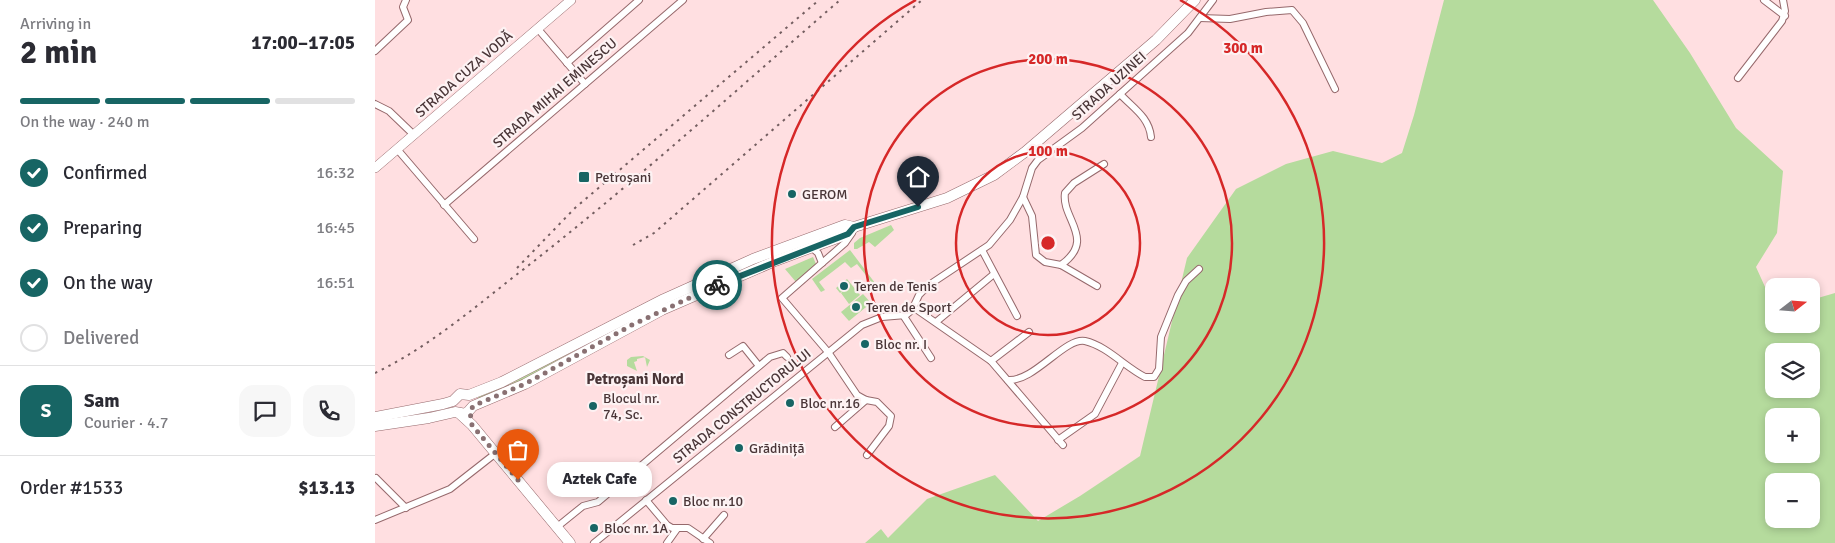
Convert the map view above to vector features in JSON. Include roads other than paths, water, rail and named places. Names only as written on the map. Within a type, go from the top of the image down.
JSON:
[{"type":"main road","name":"STRADA CUZA VODĂ","points":[[375,168],[571,0]]},
{"type":"main road","points":[[375,417],[427,408],[453,401],[460,394],[469,395],[519,374],[768,253],[845,225],[854,227],[947,198],[974,186],[1000,171],[1025,152],[1156,40],[1195,0]]},
{"type":"main road","points":[[375,426],[465,411],[525,384],[620,326],[719,284],[848,234],[854,227]]},
{"type":"main road","points":[[465,411],[469,395]]},
{"type":"main road","points":[[453,401],[465,411],[472,425],[570,543]]},
{"type":"street","points":[[375,51],[408,20],[403,7],[406,0]]},
{"type":"street","points":[[567,62],[639,0]]},
{"type":"street","name":"STRADA MIHAI EMINESCU","points":[[445,204],[683,0]]},
{"type":"street","name":"STRADA UZINEI","points":[[913,307],[919,295],[929,285],[982,250],[1003,232],[1024,193],[1027,177],[1038,160],[1082,128],[1188,33],[1213,0]]},
{"type":"street","points":[[1764,0],[1785,16]]},
{"type":"street","points":[[1738,78],[1785,16],[1783,0]]},
{"type":"street","points":[[1200,18],[1230,19],[1266,12],[1292,10],[1303,23],[1335,89]]},
{"type":"street","points":[[537,29],[585,84]]},
{"type":"street","points":[[1120,94],[1146,120],[1150,127],[1151,137]]},
{"type":"street","points":[[375,104],[389,111],[414,135]]},
{"type":"street","points":[[397,149],[474,239]]},
{"type":"street","points":[[1061,265],[1071,255],[1077,238],[1065,193],[1074,183],[1104,164]]},
{"type":"street","points":[[1024,193],[1032,216],[1037,255],[1045,262],[1061,265],[1097,286]]},
{"type":"street","points":[[854,227],[850,239],[782,298],[828,352],[857,395],[866,400],[877,402],[891,416],[889,426],[867,455]]},
{"type":"street","points":[[811,247],[818,253],[822,263]]},
{"type":"street","points":[[982,250],[1017,316]]},
{"type":"street","points":[[1008,380],[1021,378],[1069,346],[1081,341],[1091,344],[1145,377],[1150,378],[1157,374],[1161,337],[1183,285],[1199,269]]},
{"type":"street","points":[[936,322],[994,274]]},
{"type":"street","points":[[931,358],[903,316],[913,307],[991,361],[1061,442],[1095,414],[1122,363]]},
{"type":"street","name":"STRADA CONSTRUCTORULUI","points":[[594,543],[828,352],[869,321],[890,315],[903,316]]},
{"type":"street","points":[[991,361],[1029,332]]},
{"type":"street","points":[[729,355],[743,346],[759,366]]},
{"type":"street","points":[[557,527],[583,506],[598,502],[770,357],[783,353],[787,357]]},
{"type":"street","points":[[835,427],[866,400]]},
{"type":"street","points":[[375,520],[440,495],[459,484],[496,453]]},
{"type":"street","points":[[599,470],[614,489]]},
{"type":"street","points":[[375,478],[406,508]]},
{"type":"street","points":[[646,500],[667,526],[677,529],[688,528],[710,543]]},
{"type":"street","points":[[703,539],[724,515]]},
{"type":"street","points":[[667,543],[677,529]]},
{"type":"railway","points":[[517,268],[575,208],[819,0]]},
{"type":"railway","points":[[375,373],[411,353],[446,330],[553,246],[678,142],[840,0]]},
{"type":"railway","points":[[633,245],[654,233],[922,0]]},
{"type":"place","name":"Petroșani","points":[[584,177]]},
{"type":"place","name":"GEROM","points":[[792,194]]},
{"type":"place","name":"Teren de Tenis","points":[[844,286]]},
{"type":"place","name":"Teren de Sport","points":[[856,307]]},
{"type":"place","name":"Bloc nr. I","points":[[865,344]]},
{"type":"place","name":"Bloc nr.16","points":[[790,403]]},
{"type":"place","name":"Blocul nr. 74, Sc.","points":[[593,406]]},
{"type":"place","name":"Grădiniță","points":[[739,448]]},
{"type":"place","name":"Aztek Cafe","points":[[518,480]]},
{"type":"place","name":"Bloc nr.10","points":[[673,501]]},
{"type":"place","name":"Bloc nr. 1A","points":[[594,528]]},
{"type":"district","name":"Petroșani Nord","points":[[635,379]]}]
